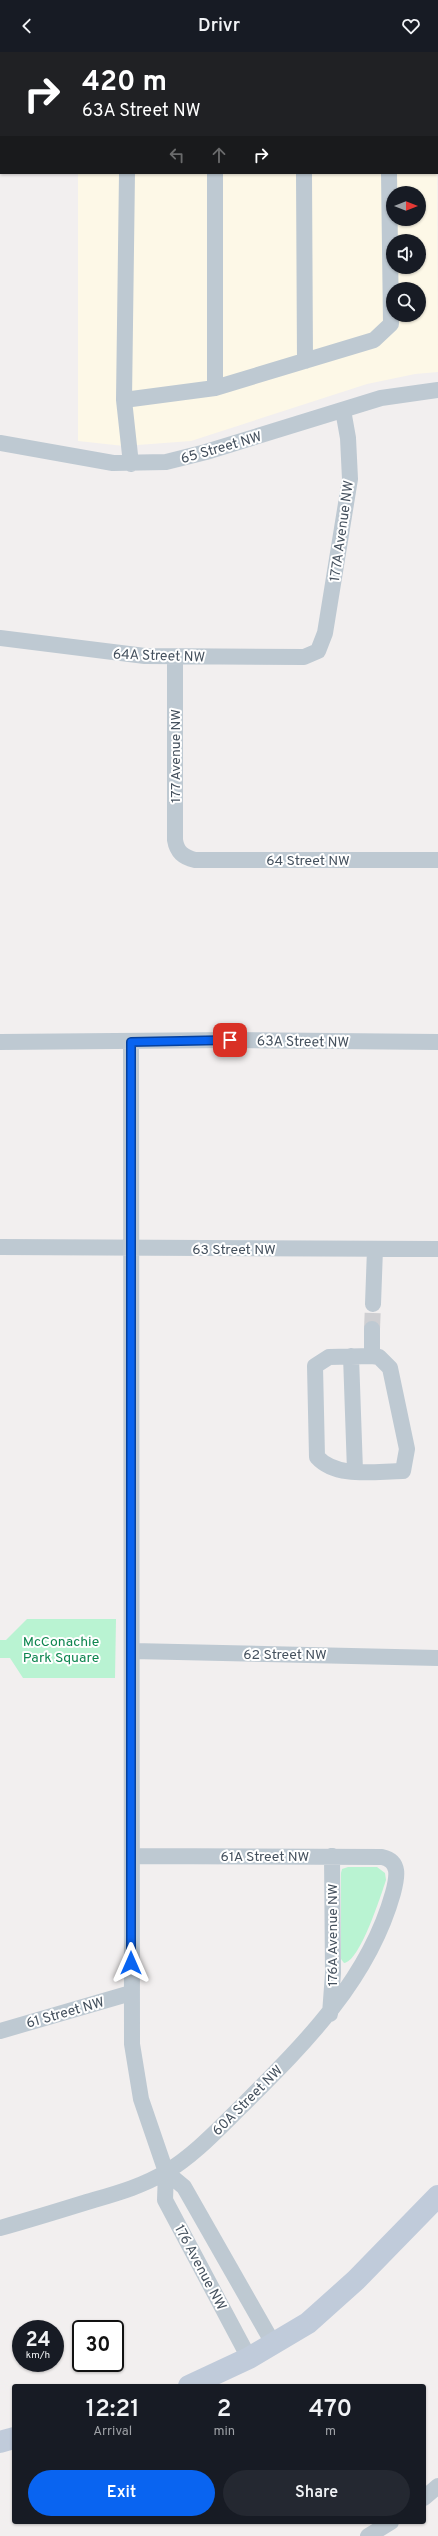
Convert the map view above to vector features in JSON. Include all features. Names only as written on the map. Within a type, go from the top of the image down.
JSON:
[{"type":"street","points":[[127,174],[124,400],[131,464]]},
{"type":"street","points":[[215,174],[216,388]]},
{"type":"street","points":[[304,174],[305,361]]},
{"type":"street","points":[[124,400],[216,388],[374,340],[391,324],[389,174]]},
{"type":"street","name":"65 Street NW","points":[[0,443],[36,451],[131,464],[185,458],[381,398],[438,390]]},
{"type":"street","name":"177A Avenue NW","points":[[318,651],[325,633],[348,504],[350,461],[343,410]]},
{"type":"street","name":"64A Street NW","points":[[0,638],[106,653],[175,658],[304,657],[318,651]]},
{"type":"street","name":"177 Avenue NW","points":[[175,658],[175,840],[176,847],[181,853]]},
{"type":"street","name":"64 Street NW","points":[[181,853],[195,860],[438,860]]},
{"type":"street","name":"63A Street NW","points":[[0,1042],[230,1040],[438,1042]]},
{"type":"street","name":"176 Avenue NW","points":[[131,1042],[132,2044],[136,2076],[154,2143],[166,2172],[165,2200],[249,2358]]},
{"type":"street","name":"63 Street NW","points":[[0,1247],[438,1249]]},
{"type":"street","points":[[373,1304],[375,1249]]},
{"type":"street","points":[[372,1329],[372,1356]]},
{"type":"street","points":[[351,1356],[355,1471]]},
{"type":"street","points":[[372,1356],[379,1357],[390,1368],[407,1449],[406,1461],[403,1471],[338,1471],[322,1463],[317,1457],[315,1366],[329,1357],[372,1356]]},
{"type":"street","name":"62 Street NW","points":[[132,1651],[438,1658]]},
{"type":"street","name":"61A Street NW","points":[[132,1856],[382,1857],[389,1858],[395,1865]]},
{"type":"street","name":"176A Avenue NW","points":[[330,2014],[334,1973],[332,1856]]},
{"type":"street","name":"60A Street NW","points":[[0,2228],[139,2186],[166,2172],[212,2135],[330,2014],[347,1991],[380,1929],[398,1877],[395,1865]]},
{"type":"street","name":"61 Street NW","points":[[0,2031],[131,1993]]},
{"type":"street","name":"176 Avenue NW","points":[[166,2172],[184,2187],[274,2345]]},
{"type":"street","points":[[193,2384],[274,2345],[308,2323],[356,2280],[438,2196]]},
{"type":"street","points":[[0,2442],[12,2439]]},
{"type":"street","points":[[426,2496],[438,2486]]},
{"type":"street","points":[[368,2536],[388,2524]]},
{"type":"shaded area","points":[[78,174],[437,174],[438,372],[415,374],[367,384],[191,441],[124,446],[78,441]]},
{"type":"green space","name":"McConachie Park Square","points":[[27,1619],[116,1619],[115,1678],[23,1678],[10,1658],[0,1658],[0,1640],[6,1640]]},
{"type":"green space","points":[[348,1867],[377,1867],[385,1873],[386,1880],[375,1913],[357,1952],[350,1960],[344,1963],[341,1959],[341,1873],[342,1869]]},
{"type":"tunnel","points":[[372,1329],[373,1304]]},
{"type":"route","points":[[131,1963],[131,1042],[230,1040]]}]
